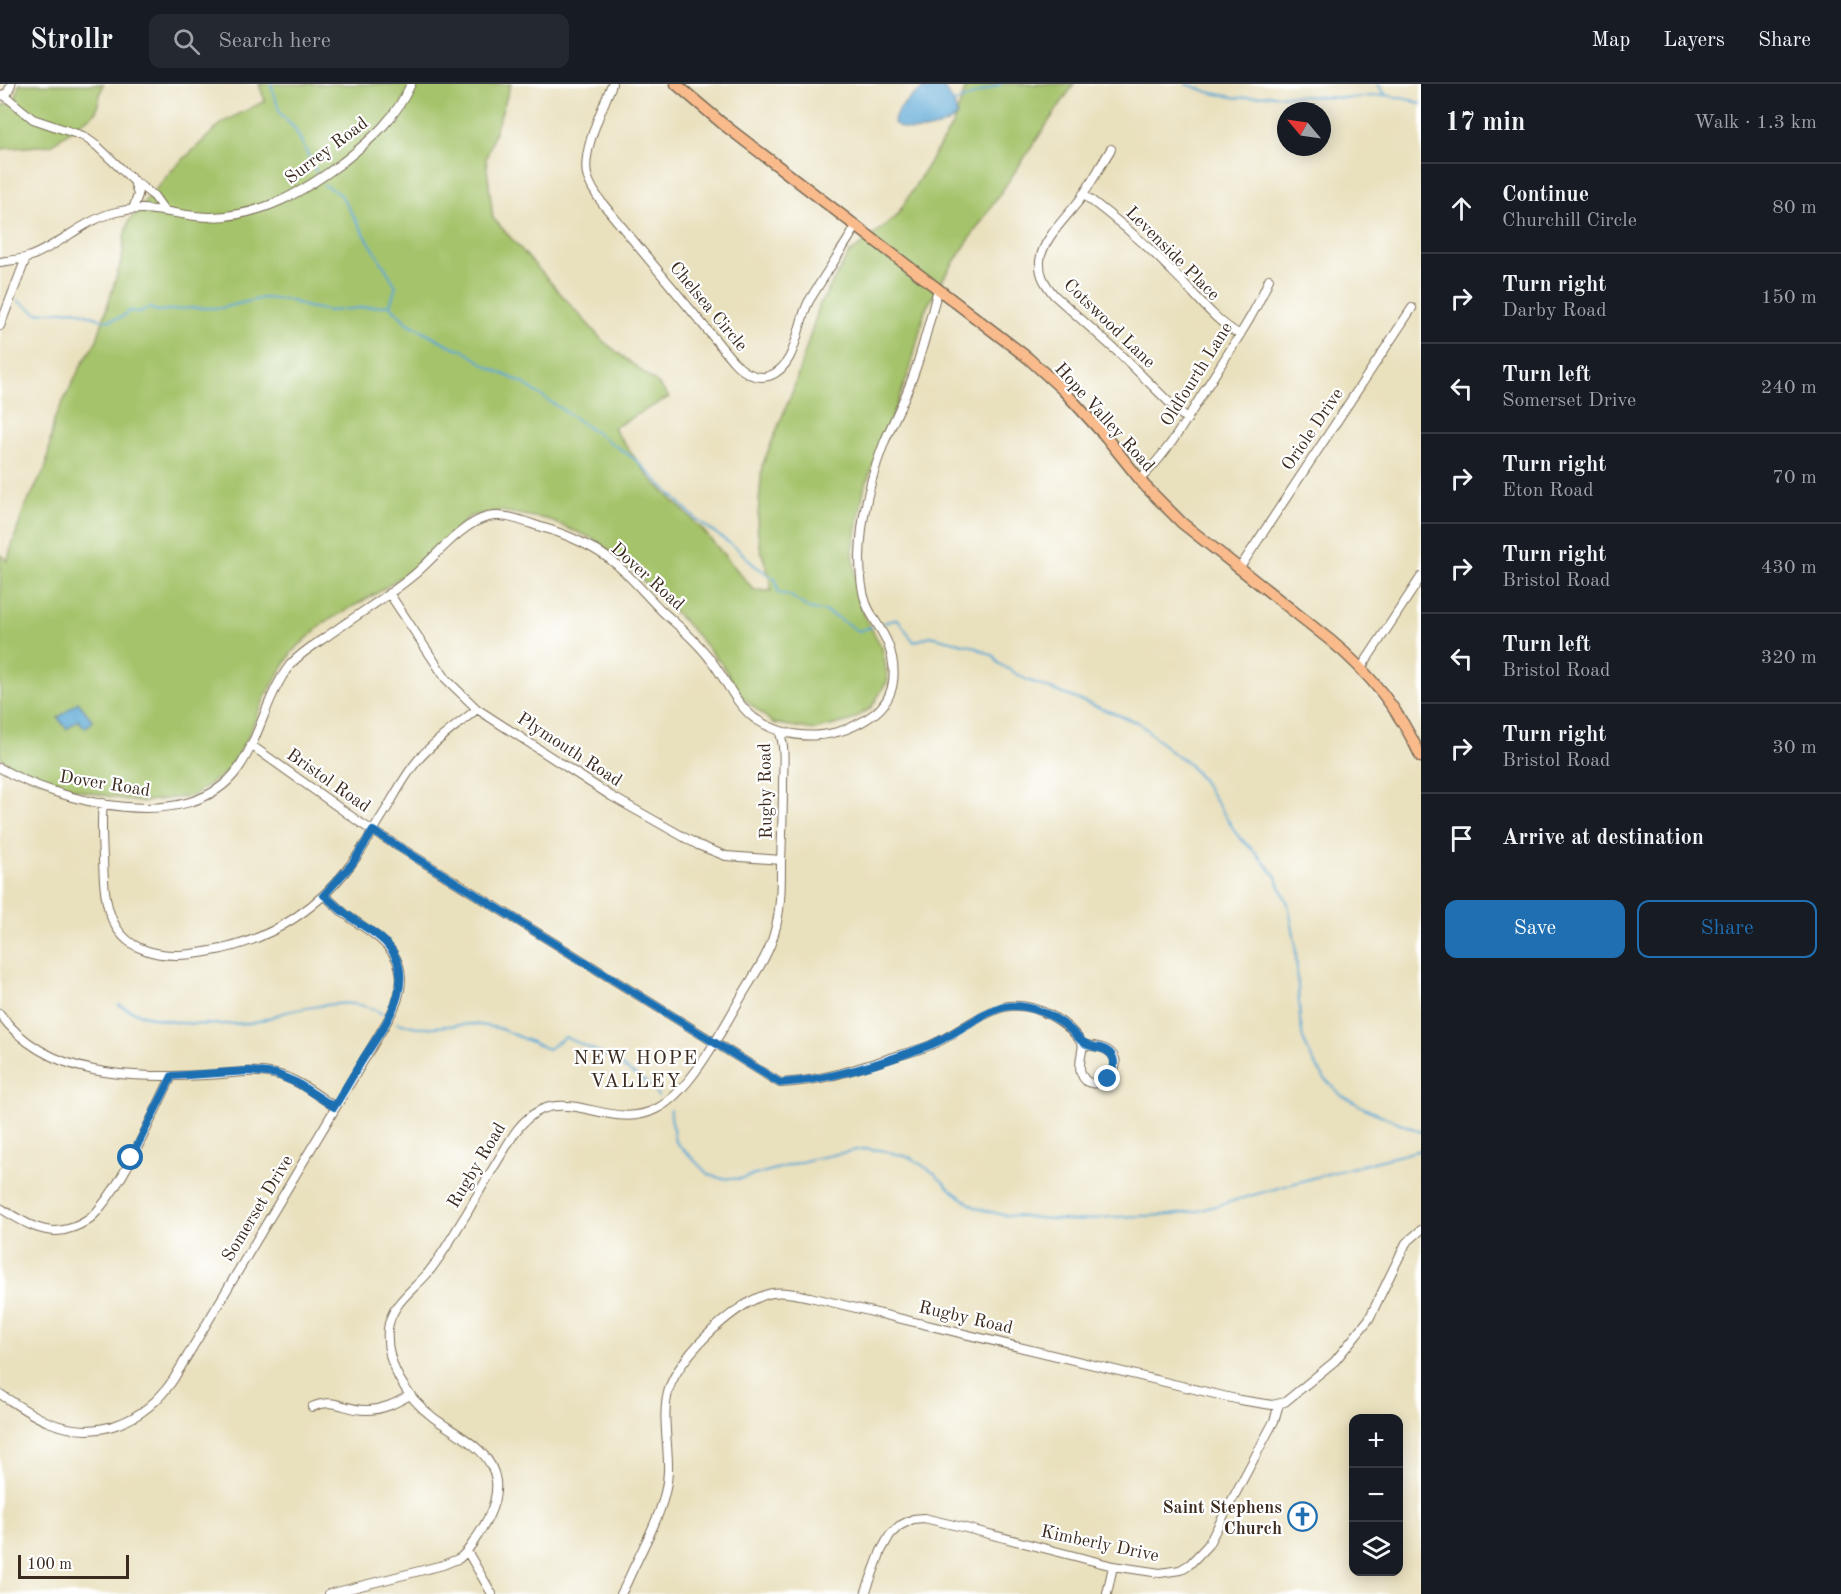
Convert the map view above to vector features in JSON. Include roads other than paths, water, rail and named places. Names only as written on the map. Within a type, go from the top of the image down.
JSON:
[{"type":"main road","name":"Hope Valley Road","points":[[676,84],[723,124],[1028,358],[1052,379],[1088,416],[1140,479],[1182,523],[1330,640],[1361,668],[1395,710],[1421,757]]},
{"type":"street","points":[[12,84],[2,96],[33,119],[83,136],[154,196],[164,210]]},
{"type":"street","name":"Surrey Road","points":[[0,262],[26,258],[104,216],[133,209],[164,210],[198,216],[222,216],[249,213],[293,196],[328,173],[375,135],[393,116],[411,84]]},
{"type":"street","name":"Chelsea Circle","points":[[612,84],[587,156],[587,173],[592,187],[603,204],[733,361],[748,374],[766,377],[784,366],[809,302],[856,226]]},
{"type":"street","name":"Cotswood Lane","points":[[1111,149],[1083,194],[1045,247],[1040,259],[1041,273],[1045,284],[1054,295],[1120,354],[1187,420]]},
{"type":"street","points":[[133,209],[138,195],[134,181]]},
{"type":"street","name":"Levenside Place","points":[[1083,194],[1154,253],[1217,321],[1240,335]]},
{"type":"street","points":[[0,326],[26,258]]},
{"type":"street","name":"Oldfourth Lane","points":[[1140,479],[1167,450],[1187,420],[1240,335],[1269,279]]},
{"type":"street","name":"Dover Road","points":[[0,768],[33,785],[56,793],[103,803],[148,808],[167,807],[204,798],[219,789],[233,775],[251,746],[289,666],[308,649],[414,575],[478,520],[497,516],[547,529],[599,553],[615,564],[696,642],[746,711],[756,720],[779,731],[813,736],[836,733],[878,711],[893,688],[894,669],[887,642],[869,611],[863,593],[861,537],[873,476],[886,438],[916,368],[938,289]]},
{"type":"street","name":"Oriole Drive","points":[[1239,569],[1412,308]]},
{"type":"street","points":[[1361,668],[1421,577]]},
{"type":"street","name":"Plymouth Road","points":[[389,593],[446,679],[477,709],[611,796],[698,845],[726,856],[782,860]]},
{"type":"street","points":[[103,803],[105,902],[115,927],[129,942],[143,950],[160,954],[185,955],[233,946],[258,938],[282,926],[310,908],[324,895],[352,864],[418,760],[477,709]]},
{"type":"street","name":"Rugby Road","points":[[467,1551],[491,1511],[496,1486],[494,1473],[483,1454],[433,1417],[402,1385],[389,1354],[390,1318],[402,1299],[443,1252],[521,1123],[543,1109],[559,1105],[620,1114],[649,1113],[675,1096],[714,1043],[771,943],[775,931],[781,894],[782,860],[783,741],[779,731]]},
{"type":"street","name":"Bristol Road","points":[[251,746],[373,831],[780,1083],[831,1077],[931,1045],[978,1019],[1008,1006],[1025,1007],[1047,1013],[1068,1028],[1083,1045],[1108,1051],[1113,1056],[1115,1064],[1108,1079],[1102,1083],[1084,1078],[1080,1072],[1083,1045]]},
{"type":"street","name":"Somerset Drive","points":[[0,1394],[48,1422],[64,1428],[83,1430],[120,1425],[154,1403],[166,1390],[392,1013],[400,992],[401,977],[394,953],[385,942],[344,913],[324,895]]},
{"type":"street","points":[[0,1014],[17,1033],[42,1052],[61,1062],[87,1070],[112,1074],[172,1076],[249,1071],[276,1074],[297,1083],[334,1107]]},
{"type":"street","points":[[0,1208],[43,1229],[63,1231],[82,1223],[98,1211],[131,1158],[172,1076]]},
{"type":"street","points":[[1279,1404],[1320,1375],[1345,1351],[1374,1310],[1406,1243],[1421,1230]]},
{"type":"street","name":"Rugby Road","points":[[621,1594],[645,1544],[665,1493],[668,1472],[667,1399],[671,1383],[688,1357],[732,1312],[772,1293],[792,1293],[810,1297],[1240,1400],[1264,1405],[1279,1404]]},
{"type":"street","points":[[312,1407],[323,1402],[332,1402],[354,1409],[382,1409],[410,1395]]},
{"type":"street","name":"Kimberly Drive","points":[[865,1594],[881,1551],[890,1536],[899,1526],[913,1519],[924,1518],[1113,1566],[1148,1572],[1168,1573],[1190,1564],[1201,1553],[1217,1529],[1274,1421],[1279,1404]]},
{"type":"street","points":[[329,1594],[443,1565],[460,1558],[467,1551],[492,1594]]},
{"type":"street","points":[[1107,1594],[1113,1566]]},
{"type":"water","points":[[929,84],[941,84],[954,103],[957,116],[944,125],[926,130],[908,130],[894,123],[902,106]]},
{"type":"water","points":[[78,702],[93,721],[85,728],[78,720],[67,729],[58,718]]},
{"type":"waterway","points":[[271,84],[280,113],[295,129],[316,171]]},
{"type":"waterway","points":[[951,104],[1001,84]]},
{"type":"waterway","points":[[1186,84],[1212,93],[1238,98],[1269,95],[1351,98],[1386,95]]},
{"type":"waterway","points":[[1377,84],[1386,95],[1421,104]]},
{"type":"waterway","points":[[324,185],[340,194],[396,286],[390,305]]},
{"type":"waterway","points":[[17,300],[37,313],[75,310],[106,321],[122,317],[129,311],[139,312],[149,308],[158,311],[221,308],[263,298],[289,300],[307,307],[330,311],[390,305]]},
{"type":"waterway","points":[[390,305],[406,322],[463,350],[490,368],[523,383],[636,460],[697,520],[776,580],[778,593],[789,595],[811,610],[824,611],[858,631],[872,627]]},
{"type":"waterway","points":[[883,623],[898,619],[914,642],[930,636],[972,646],[994,656],[998,663],[1027,680],[1139,723],[1175,755],[1186,761],[1203,781],[1238,836],[1275,875],[1288,904],[1295,940],[1303,1039],[1312,1059],[1325,1079],[1341,1095],[1366,1109],[1421,1132]]},
{"type":"waterway","points":[[119,1005],[166,1021],[199,1024],[261,1021],[296,1010],[337,1004],[361,1005],[383,1014]]},
{"type":"waterway","points":[[397,1023],[423,1028],[473,1024],[498,1028],[548,1049],[565,1037],[614,1060],[648,1084],[658,1096]]},
{"type":"waterway","points":[[670,1110],[675,1141],[708,1174],[719,1178],[740,1179],[812,1159],[862,1149],[881,1150],[911,1158],[934,1173],[951,1190],[976,1208],[1003,1215],[1075,1221],[1198,1211],[1421,1150]]},
{"type":"place","name":"Saint Stephens Church","points":[[1303,1517]]},
{"type":"district","name":"NEW HOPE VALLEY","points":[[636,1068]]}]
